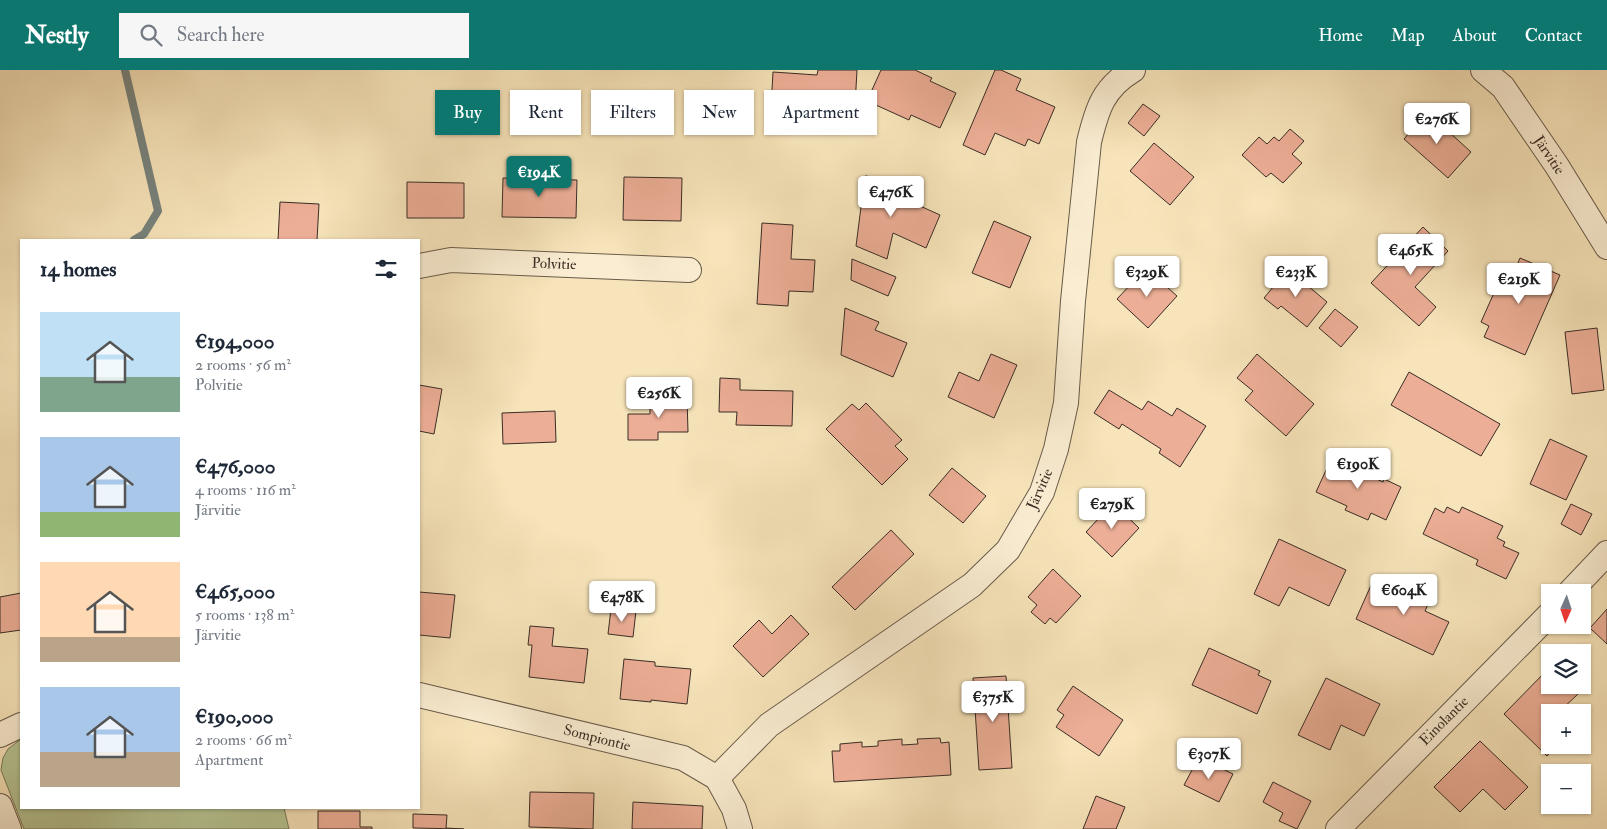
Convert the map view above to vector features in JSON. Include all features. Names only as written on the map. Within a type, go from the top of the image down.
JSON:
[{"type":"street","name":"Järvitie","points":[[717,778],[769,724],[972,585],[1008,550],[1042,492],[1056,449],[1066,403],[1089,142],[1095,116],[1106,93],[1133,70]]},
{"type":"street","name":"Järvitie","points":[[1483,70],[1503,87],[1557,166],[1607,247]]},
{"type":"street","name":"Polvitie","points":[[420,266],[451,260],[689,270]]},
{"type":"street","points":[[1578,584],[1607,553]]},
{"type":"street","name":"Einolantie","points":[[1338,829],[1541,623]]},
{"type":"street","name":"Sompiontie","points":[[420,695],[683,758],[717,778]]},
{"type":"street","points":[[0,735],[20,725]]},
{"type":"street","points":[[717,778],[734,809],[740,829]]},
{"type":"street","points":[[0,806],[9,829]]},
{"type":"green space","points":[[20,740],[20,809],[284,809],[289,829],[24,829],[1,770],[3,758],[8,749]]},
{"type":"building","points":[[818,70],[857,70],[856,90],[772,90],[773,72],[817,75]]},
{"type":"building","points":[[881,70],[915,70],[932,78],[930,81],[956,93],[940,128],[911,115],[909,120],[877,106],[877,90],[872,90]]},
{"type":"building","points":[[995,70],[1001,70],[1021,79],[1016,90],[1055,107],[1039,144],[1028,139],[1025,146],[995,133],[985,155],[963,145]]},
{"type":"building","points":[[1143,104],[1160,116],[1144,136],[1128,123]]},
{"type":"building","points":[[1427,112],[1471,152],[1448,178],[1404,139]]},
{"type":"building","points":[[1290,129],[1304,141],[1292,154],[1302,163],[1283,183],[1271,173],[1266,177],[1242,155],[1259,137],[1267,144],[1274,137],[1279,141]]},
{"type":"building","points":[[1154,143],[1194,177],[1170,205],[1130,171]]},
{"type":"building","points":[[865,176],[900,180],[898,196],[940,215],[926,248],[893,233],[887,259],[856,246]]},
{"type":"building","points":[[624,177],[682,178],[681,221],[623,220]]},
{"type":"building","points":[[503,178],[577,180],[576,218],[502,217]]},
{"type":"building","points":[[407,182],[464,183],[464,218],[407,218]]},
{"type":"building","points":[[280,202],[319,204],[317,239],[278,239]]},
{"type":"building","points":[[994,221],[1031,237],[1010,288],[972,273]]},
{"type":"building","points":[[762,223],[793,225],[791,259],[815,260],[813,292],[789,291],[788,306],[757,304]]},
{"type":"building","points":[[1423,227],[1448,251],[1415,287],[1436,307],[1419,326],[1371,283]]},
{"type":"building","points":[[1520,258],[1560,275],[1525,355],[1484,337],[1489,326],[1481,322],[1506,266],[1515,270]]},
{"type":"building","points":[[852,259],[896,277],[888,296],[851,280]]},
{"type":"building","points":[[1146,268],[1177,296],[1148,328],[1117,299]]},
{"type":"building","points":[[1288,269],[1327,302],[1307,327],[1281,306],[1278,309],[1264,298]]},
{"type":"building","points":[[845,308],[879,322],[875,330],[907,343],[893,377],[841,355]]},
{"type":"building","points":[[1335,309],[1358,327],[1341,347],[1319,328]]},
{"type":"building","points":[[1597,328],[1604,390],[1572,394],[1565,332]]},
{"type":"building","points":[[991,354],[1017,365],[994,418],[948,397],[959,372],[979,381]]},
{"type":"building","points":[[1257,354],[1314,404],[1286,436],[1245,400],[1253,391],[1237,378]]},
{"type":"building","points":[[1409,372],[1500,424],[1481,456],[1391,405]]},
{"type":"building","points":[[720,378],[740,379],[740,390],[793,391],[792,426],[736,425],[737,412],[719,412]]},
{"type":"building","points":[[420,385],[442,389],[434,434],[420,431]]},
{"type":"building","points":[[1109,390],[1142,410],[1148,401],[1172,416],[1177,408],[1206,426],[1180,467],[1159,453],[1161,449],[1122,424],[1119,429],[1094,413]]},
{"type":"building","points":[[650,398],[687,398],[688,432],[658,432],[658,440],[628,440],[628,414],[650,414]]},
{"type":"building","points":[[866,403],[902,440],[895,446],[908,459],[882,485],[826,429],[852,404],[859,410]]},
{"type":"building","points":[[555,411],[556,442],[503,444],[502,413]]},
{"type":"building","points":[[1550,439],[1587,456],[1566,500],[1530,484]]},
{"type":"building","points":[[1333,455],[1347,462],[1346,465],[1383,482],[1384,479],[1401,487],[1386,520],[1371,513],[1368,520],[1345,510],[1347,506],[1316,492]]},
{"type":"building","points":[[952,468],[986,496],[963,523],[929,495]]},
{"type":"building","points":[[1113,503],[1139,528],[1112,557],[1086,532]]},
{"type":"building","points":[[1571,504],[1592,514],[1581,535],[1561,524]]},
{"type":"building","points":[[1447,507],[1459,513],[1462,507],[1503,526],[1497,538],[1505,542],[1503,546],[1519,553],[1506,579],[1476,565],[1478,560],[1423,534],[1435,508],[1444,513]]},
{"type":"building","points":[[891,530],[914,554],[855,610],[832,587]]},
{"type":"building","points":[[1279,539],[1346,570],[1329,606],[1289,587],[1279,606],[1254,594]]},
{"type":"building","points":[[1053,569],[1081,596],[1056,623],[1050,618],[1045,624],[1031,612],[1037,605],[1028,597]]},
{"type":"building","points":[[1410,580],[1434,591],[1425,611],[1449,622],[1433,655],[1356,619],[1372,583],[1402,596]]},
{"type":"building","points":[[420,592],[455,595],[450,638],[420,635]]},
{"type":"building","points":[[20,593],[20,630],[0,633],[0,597]]},
{"type":"building","points":[[611,609],[636,611],[633,637],[608,634]]},
{"type":"building","points":[[1607,609],[1607,644],[1591,627]]},
{"type":"building","points":[[791,615],[809,634],[763,677],[733,646],[759,620],[772,634]]},
{"type":"building","points":[[530,626],[554,628],[552,646],[588,649],[584,683],[529,677],[532,645],[528,645]]},
{"type":"building","points":[[1209,648],[1260,671],[1258,675],[1271,681],[1257,714],[1192,685]]},
{"type":"building","points":[[624,659],[655,662],[655,666],[691,669],[687,704],[620,699]]},
{"type":"building","points":[[1006,676],[1012,768],[979,770],[973,678]]},
{"type":"building","points":[[1541,676],[1541,694],[1578,694],[1567,704],[1541,704],[1541,750],[1504,714]]},
{"type":"building","points":[[1326,678],[1380,704],[1364,736],[1341,725],[1330,750],[1298,735]]},
{"type":"building","points":[[1073,686],[1123,720],[1099,756],[1056,727],[1064,715],[1057,710]]},
{"type":"building","points":[[940,738],[941,743],[949,742],[951,775],[834,782],[832,751],[840,751],[840,744],[862,742],[862,747],[878,746],[878,741],[902,739],[902,745],[918,744],[917,739]]},
{"type":"building","points":[[1480,741],[1528,787],[1505,810],[1483,789],[1460,812],[1434,787]]},
{"type":"building","points":[[1199,757],[1233,774],[1219,802],[1184,785]]},
{"type":"building","points":[[1273,782],[1311,801],[1297,829],[1279,821],[1283,813],[1263,802]]},
{"type":"building","points":[[530,792],[594,793],[593,829],[529,827]]},
{"type":"building","points":[[1096,796],[1125,807],[1116,829],[1083,829]]},
{"type":"building","points":[[633,802],[703,806],[702,829],[632,829]]},
{"type":"building","points":[[318,811],[360,811],[360,827],[372,827],[372,829],[318,829]]},
{"type":"building","points":[[413,814],[447,815],[446,828],[464,829],[413,828]]},
{"type":"waterway","points":[[125,70],[158,211],[144,234],[136,239]]}]
